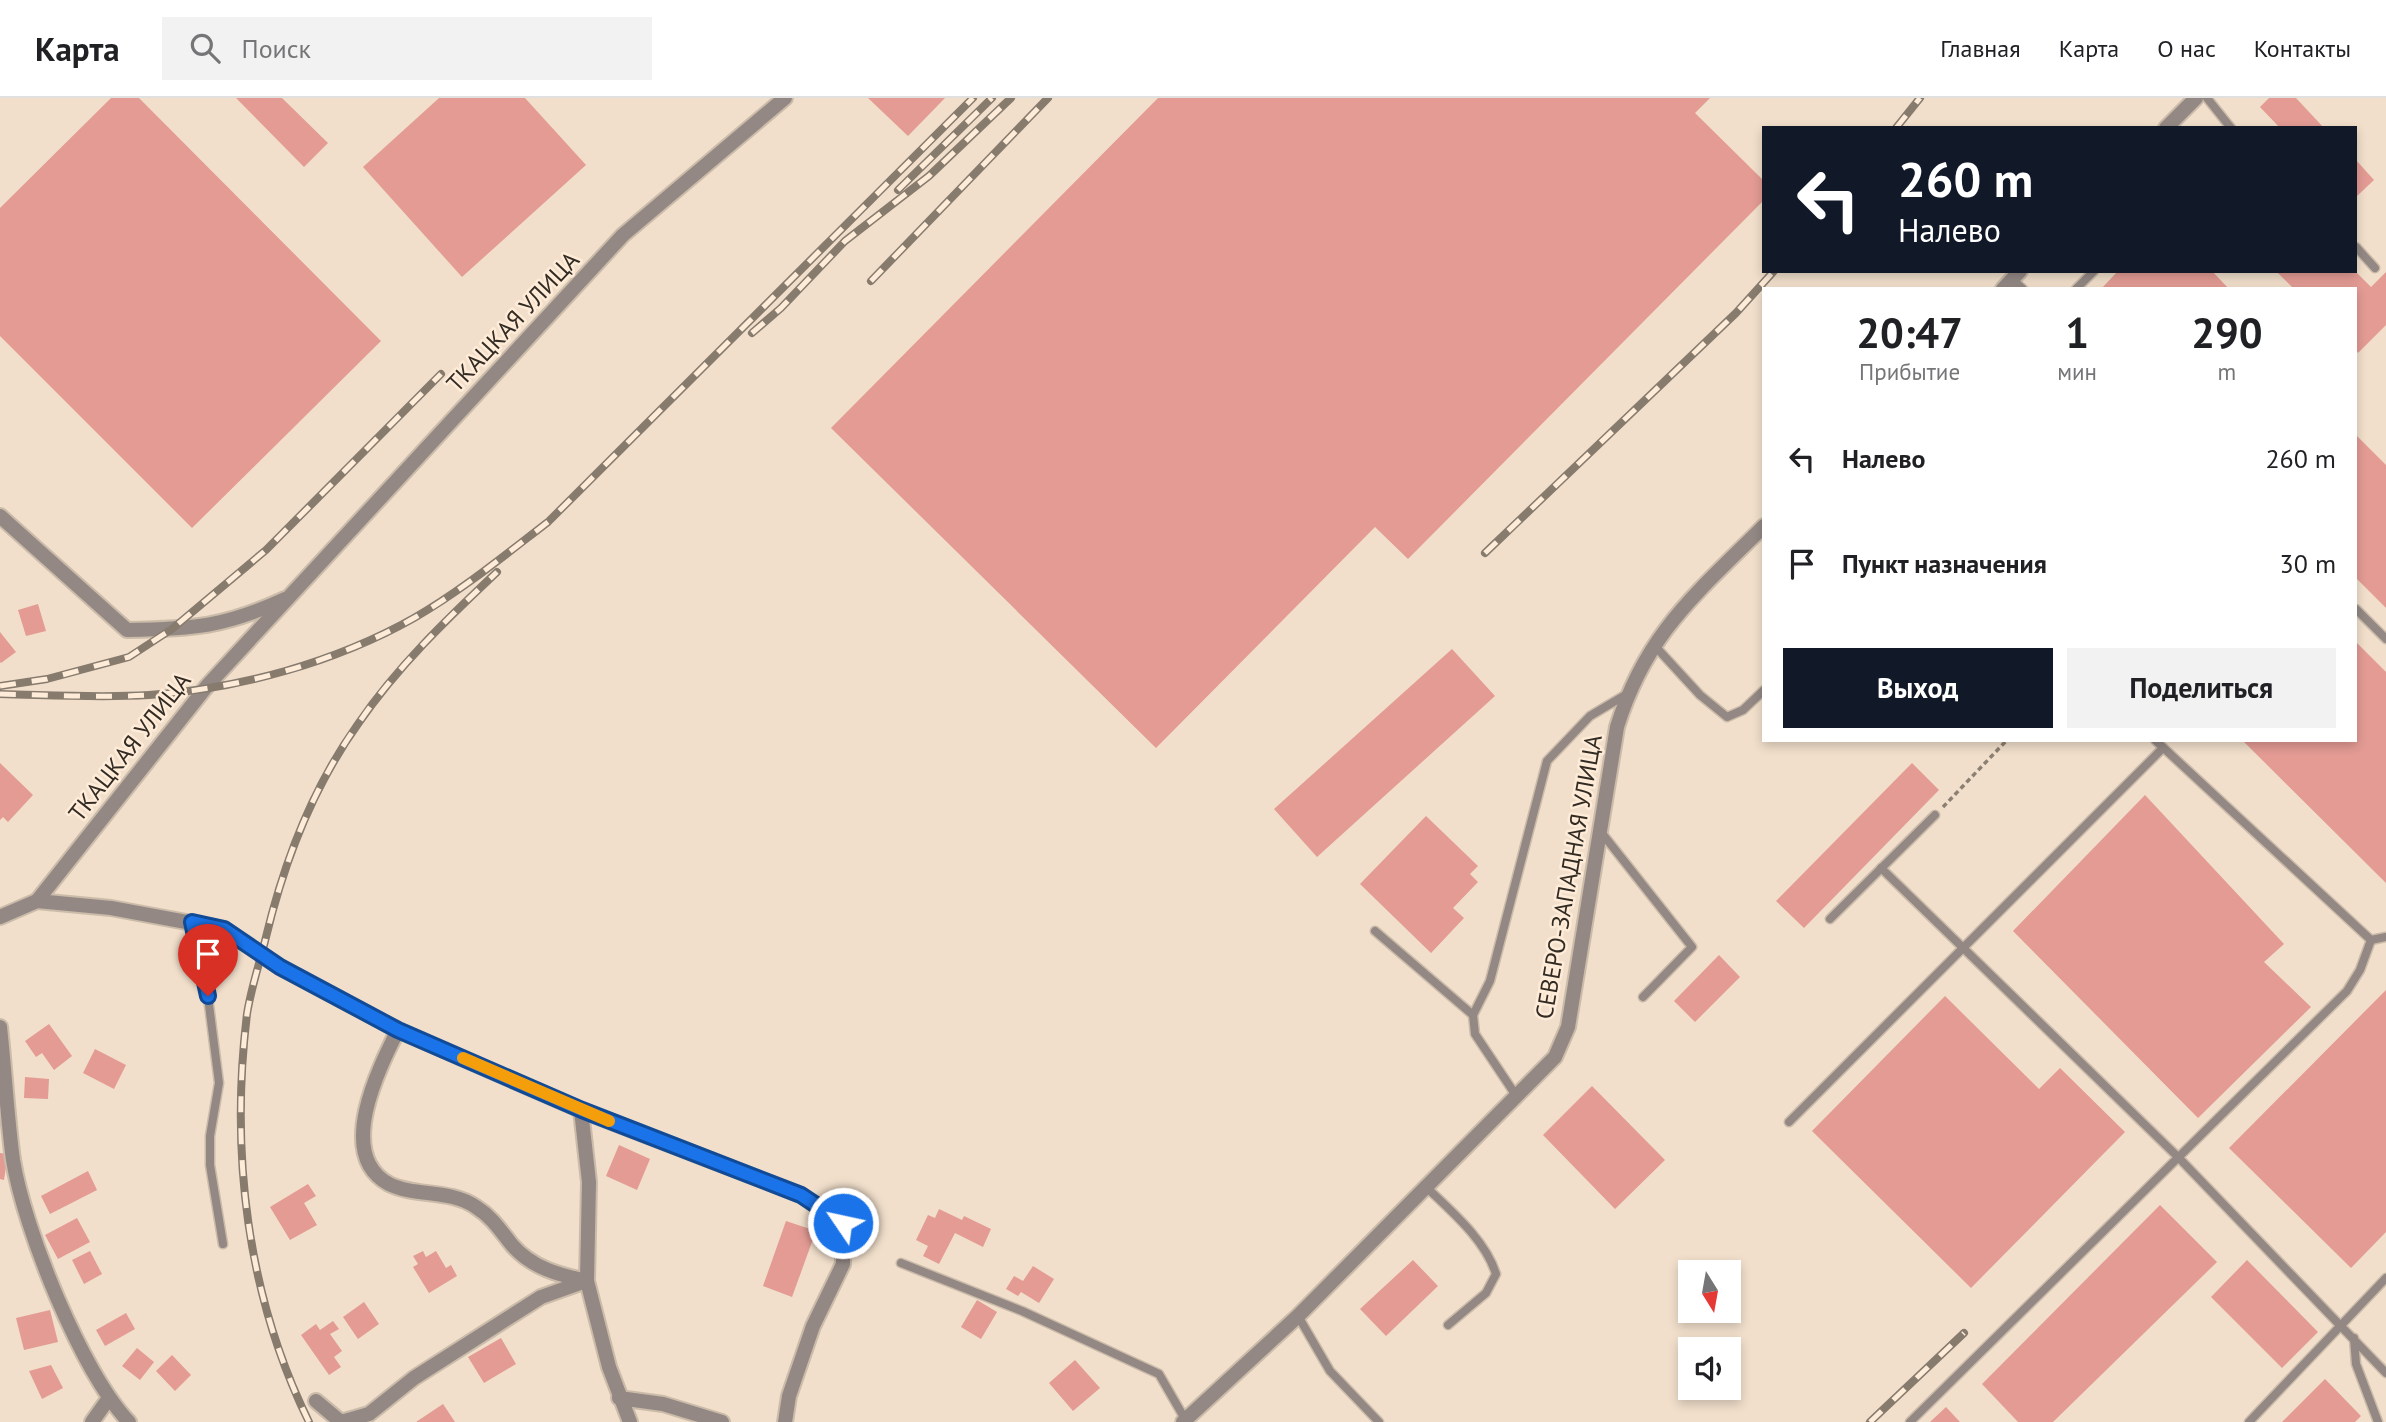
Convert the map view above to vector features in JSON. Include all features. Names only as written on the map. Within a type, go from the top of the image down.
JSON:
[{"type":"street","name":"ТКАЦКАЯ УЛИЦА","points":[[37,901],[207,686],[623,236],[785,98]]},
{"type":"street","points":[[2168,126],[2196,98]]},
{"type":"street","name":"ТКАЦКАЯ УЛИЦА","points":[[0,516],[127,630],[193,629],[231,621],[293,595]]},
{"type":"street","name":"СЕВЕРО-ЗАПАДНАЯ УЛИЦА","points":[[1184,1421],[1298,1316],[1424,1185],[1555,1057],[1563,1044],[1617,727],[1627,694],[1654,645],[1686,603],[1762,528]]},
{"type":"street","points":[[0,917],[37,901],[111,908],[224,929],[280,967],[398,1030],[582,1110],[801,1195],[843,1223],[844,1264],[813,1326],[789,1396],[785,1422]]},
{"type":"street","points":[[0,1027],[5,1138],[32,1232],[58,1297],[109,1398],[130,1422]]},
{"type":"street","points":[[398,1030],[376,1074],[362,1133],[365,1155],[372,1171],[390,1184],[473,1205],[495,1222],[528,1259],[554,1273],[587,1280]]},
{"type":"street","points":[[582,1110],[589,1182],[587,1280],[619,1398],[629,1422]]},
{"type":"street","points":[[316,1401],[341,1422],[369,1414],[414,1378],[541,1297],[587,1280]]},
{"type":"street","points":[[92,1422],[109,1398]]},
{"type":"street","points":[[619,1398],[663,1404],[722,1422]]},
{"type":"lane","points":[[2207,98],[2229,126]]},
{"type":"lane","points":[[2357,248],[2375,268]]},
{"type":"lane","points":[[2078,287],[2092,273]]},
{"type":"lane","points":[[2357,610],[2386,639]]},
{"type":"lane","points":[[1654,645],[1700,695],[1727,717],[1744,710],[1762,692]]},
{"type":"lane","points":[[1515,1094],[1475,1034],[1473,1015],[1490,981],[1547,761],[1590,716],[1627,694]]},
{"type":"lane","points":[[2157,742],[2371,940]]},
{"type":"lane","points":[[1789,1122],[2163,748]]},
{"type":"lane","points":[[1830,919],[1935,814]]},
{"type":"lane","points":[[1600,831],[1692,947],[1643,997]]},
{"type":"lane","points":[[1881,868],[2178,1157],[2386,1373]]},
{"type":"lane","points":[[192,922],[208,996],[219,1083],[210,1136],[210,1165],[223,1244]]},
{"type":"lane","points":[[1375,931],[1473,1015]]},
{"type":"lane","points":[[2371,940],[2386,937]]},
{"type":"lane","points":[[1910,1422],[2347,990],[2360,970],[2371,940]]},
{"type":"lane","points":[[1424,1185],[1455,1215],[1491,1258],[1496,1274],[1486,1293],[1448,1325]]},
{"type":"lane","points":[[901,1263],[1022,1311],[1159,1374],[1184,1421]]},
{"type":"lane","points":[[2249,1422],[2386,1278]]},
{"type":"lane","points":[[1298,1316],[1329,1371],[1379,1422]]},
{"type":"lane","points":[[2354,1338],[2356,1364],[2377,1422]]},
{"type":"path","points":[[1935,814],[2005,742]]},
{"type":"building","points":[[111,98],[139,98],[381,341],[192,528],[0,336],[0,208]]},
{"type":"building","points":[[236,98],[282,98],[328,143],[304,167]]},
{"type":"building","points":[[439,98],[525,98],[586,165],[462,277],[363,167]]},
{"type":"building","points":[[868,98],[945,98],[908,136]]},
{"type":"building","points":[[1158,98],[1710,98],[1695,113],[1762,179],[1762,202],[1408,559],[1375,527],[1156,748],[831,428]]},
{"type":"building","points":[[2269,98],[2296,98],[2322,126],[2278,126],[2260,107]]},
{"type":"building","points":[[2357,161],[2374,180],[2357,196]]},
{"type":"building","points":[[2386,272],[2386,325],[2358,353],[2357,287],[2292,287],[2278,273],[2357,273],[2371,287]]},
{"type":"building","points":[[2116,273],[2214,273],[2227,287],[2103,287]]},
{"type":"building","points":[[2357,436],[2386,465],[2386,608],[2357,579]]},
{"type":"building","points":[[38,604],[46,631],[26,636],[18,610]]},
{"type":"building","points":[[0,632],[16,652],[1,663],[0,662]]},
{"type":"building","points":[[2357,643],[2386,672],[2386,883],[2244,742],[2357,742]]},
{"type":"building","points":[[1452,649],[1495,696],[1317,857],[1274,809]]},
{"type":"building","points":[[0,763],[33,795],[8,822],[3,817],[0,820]]},
{"type":"building","points":[[1912,763],[1939,790],[1804,928],[1776,901]]},
{"type":"building","points":[[2145,795],[2284,944],[2264,962],[2311,1007],[2198,1118],[2013,931]]},
{"type":"building","points":[[1426,816],[1478,866],[1470,874],[1478,882],[1453,908],[1464,918],[1431,953],[1360,884]]},
{"type":"building","points":[[1719,955],[1740,977],[1695,1022],[1674,1001]]},
{"type":"building","points":[[2386,990],[2386,1232],[2351,1268],[2229,1148]]},
{"type":"building","points":[[1945,996],[2039,1089],[2060,1068],[2125,1132],[1971,1288],[1812,1131]]},
{"type":"building","points":[[49,1024],[72,1056],[54,1070],[42,1053],[36,1057],[25,1041]]},
{"type":"building","points":[[95,1049],[126,1065],[114,1089],[83,1073]]},
{"type":"building","points":[[25,1077],[49,1079],[48,1099],[24,1098]]},
{"type":"building","points":[[1592,1086],[1665,1160],[1615,1209],[1543,1135]]},
{"type":"building","points":[[619,1145],[650,1159],[637,1190],[606,1176]]},
{"type":"building","points":[[0,1153],[8,1154],[4,1180],[0,1179]]},
{"type":"building","points":[[88,1171],[97,1190],[50,1214],[41,1196]]},
{"type":"building","points":[[308,1184],[316,1196],[304,1203],[317,1225],[290,1240],[270,1207]]},
{"type":"building","points":[[2160,1205],[2217,1262],[2053,1422],[2018,1422],[1982,1384]]},
{"type":"building","points":[[939,1209],[962,1220],[964,1216],[991,1229],[983,1247],[955,1233],[939,1264],[923,1256],[928,1246],[916,1240],[928,1215],[935,1218]]},
{"type":"building","points":[[77,1218],[90,1242],[58,1259],[45,1235]]},
{"type":"building","points":[[786,1221],[816,1231],[792,1297],[763,1286]]},
{"type":"building","points":[[90,1251],[102,1274],[84,1284],[72,1260]]},
{"type":"building","points":[[423,1251],[426,1257],[436,1251],[446,1268],[451,1265],[457,1276],[429,1293],[413,1267],[418,1264],[413,1256]]},
{"type":"building","points":[[1413,1260],[1438,1286],[1386,1336],[1360,1309]]},
{"type":"building","points":[[2247,1260],[2318,1332],[2282,1368],[2211,1297]]},
{"type":"building","points":[[1033,1266],[1054,1279],[1039,1303],[1021,1292],[1018,1296],[1006,1289],[1014,1276],[1023,1281]]},
{"type":"building","points":[[977,1300],[997,1312],[981,1339],[961,1327]]},
{"type":"building","points":[[364,1302],[379,1324],[358,1339],[343,1317]]},
{"type":"building","points":[[50,1310],[58,1342],[24,1350],[16,1318]]},
{"type":"building","points":[[126,1313],[135,1329],[105,1346],[96,1330]]},
{"type":"building","points":[[333,1321],[339,1329],[330,1334],[342,1351],[334,1357],[341,1367],[329,1375],[301,1335],[316,1324],[320,1330]]},
{"type":"building","points":[[501,1338],[516,1364],[484,1383],[468,1357]]},
{"type":"building","points":[[137,1348],[154,1362],[140,1380],[122,1366]]},
{"type":"building","points":[[172,1355],[191,1375],[175,1391],[156,1371]]},
{"type":"building","points":[[1075,1360],[1100,1388],[1073,1411],[1049,1383]]},
{"type":"building","points":[[51,1365],[63,1388],[42,1399],[29,1371]]},
{"type":"building","points":[[2325,1379],[2361,1416],[2355,1422],[2282,1422]]},
{"type":"building","points":[[443,1404],[455,1422],[416,1422]]},
{"type":"building","points":[[1946,1407],[1960,1422],[1930,1422]]},
{"type":"railway","points":[[0,694],[131,696],[217,687],[252,680],[320,660],[384,634],[414,618],[449,596],[548,522],[973,98]]},
{"type":"railway","points":[[898,190],[992,98]]},
{"type":"railway","points":[[752,333],[781,308],[845,241],[929,176],[1011,98]]},
{"type":"railway","points":[[871,281],[1048,98]]},
{"type":"railway","points":[[1898,126],[1920,98]]},
{"type":"railway","points":[[1485,553],[1736,313],[1772,273]]},
{"type":"railway","points":[[0,686],[47,679],[129,657],[172,629],[266,550],[441,374]]},
{"type":"railway","points":[[309,1422],[271,1325],[248,1223],[241,1119],[242,1066],[251,995],[273,909],[291,853],[327,773],[358,724],[389,683],[441,626],[497,572]]},
{"type":"railway","points":[[1870,1422],[1964,1333]]},
{"type":"slow traffic","points":[[463,1058],[609,1121]]},
{"type":"route","points":[[208,996],[192,922],[224,929],[280,967],[398,1030],[582,1110],[801,1195],[843,1223]]}]
